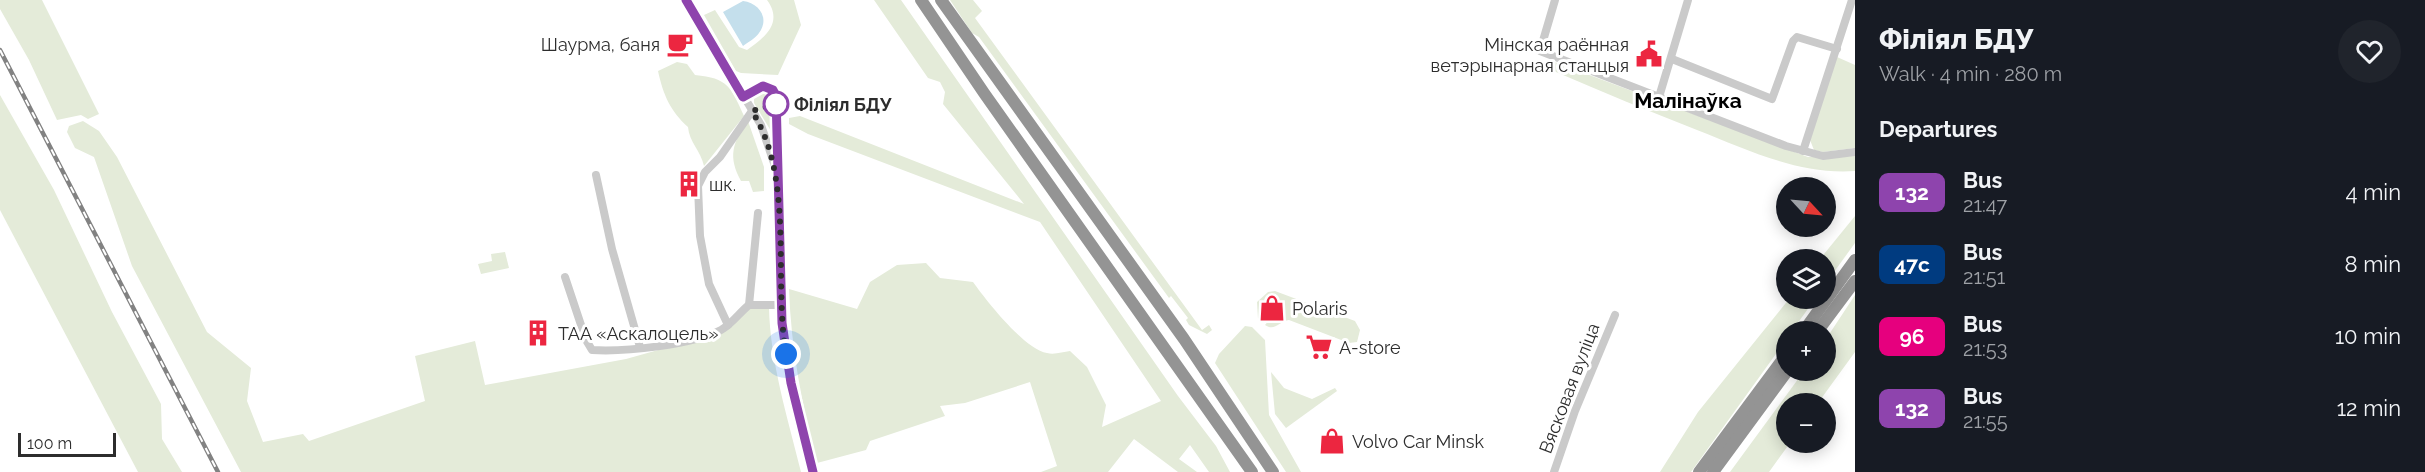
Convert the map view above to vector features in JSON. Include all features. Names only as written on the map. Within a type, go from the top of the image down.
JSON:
[{"type":"highway","points":[[921,0],[984,93],[1252,472]]},
{"type":"highway","points":[[941,0],[1184,339],[1273,472]]},
{"type":"highway","points":[[1811,321],[1855,260]]},
{"type":"highway","points":[[1825,321],[1855,281]]},
{"type":"highway","points":[[1699,472],[1776,368]]},
{"type":"highway","points":[[1713,472],[1780,381]]},
{"type":"highway","points":[[1225,434],[1240,472]]},
{"type":"highway","points":[[1720,472],[1739,435]]},
{"type":"street","points":[[686,0],[752,111],[768,141],[776,168],[781,305],[788,368],[812,470]]},
{"type":"street","points":[[1555,0],[1540,51],[1803,151],[1823,156],[1855,152]]},
{"type":"street","points":[[1659,97],[1688,0]]},
{"type":"street","points":[[1803,151],[1852,0]]},
{"type":"street","points":[[1672,59],[1772,99],[1793,41],[1797,37],[1837,49]]},
{"type":"street","points":[[728,325],[709,284],[700,236],[698,186],[705,172],[720,157],[752,111]]},
{"type":"street","points":[[596,175],[612,249],[640,346]]},
{"type":"street","points":[[565,277],[586,340],[592,350],[613,351],[673,343],[706,335],[728,325],[749,305],[758,213]]},
{"type":"street","points":[[749,305],[781,305]]},
{"type":"street","name":"Вясковая вуліца","points":[[1554,472],[1575,411],[1616,315]]},
{"type":"green space","points":[[0,0],[42,0],[99,114],[88,119],[81,115],[57,120],[29,60],[0,9]]},
{"type":"green space","points":[[767,0],[794,0],[801,25],[778,75],[741,73],[736,71],[704,15],[715,10],[739,47],[747,50],[765,35],[773,23],[772,8]]},
{"type":"green space","points":[[874,0],[901,0],[1178,396],[1216,446],[1230,472],[1209,472],[1190,445],[1179,459],[1197,472],[1178,472],[1134,439],[1108,472],[1041,472],[1057,466],[1030,382],[965,403],[940,406],[945,416],[870,441],[866,450],[817,463],[798,377],[789,289],[857,309],[870,282],[897,265],[926,263],[940,278],[973,282],[1006,323],[1028,343],[1050,354],[1070,351],[1087,367],[1106,405],[1102,427],[1161,401],[1040,222],[808,134],[789,124],[789,118],[800,116],[1024,204],[943,104],[945,92],[940,82],[928,78]]},
{"type":"green space","points":[[950,0],[973,0],[982,11],[975,18],[1202,330],[1209,325],[1212,330],[1207,334],[1189,325],[1186,320],[1188,318],[1171,296],[1169,298],[979,37],[972,33]]},
{"type":"green space","points":[[1837,57],[1855,65],[1855,148],[1823,152],[1814,150],[1810,140]]},
{"type":"green space","points":[[1552,61],[1808,157],[1855,156],[1855,171],[1814,169],[1774,160],[1556,72],[1550,66]]},
{"type":"green space","points":[[677,62],[687,64],[695,75],[715,79],[727,86],[736,98],[744,116],[704,166],[690,137],[688,127],[672,108],[660,79],[658,71]]},
{"type":"green space","points":[[760,90],[766,90],[771,95],[771,131],[754,103],[754,96]]},
{"type":"green space","points":[[0,95],[54,190],[112,312],[161,404],[162,439],[182,472],[138,472],[0,210]]},
{"type":"green space","points":[[83,121],[99,131],[117,157],[207,332],[251,368],[247,401],[263,442],[303,434],[309,441],[425,401],[415,356],[475,341],[485,385],[626,359],[719,333],[750,307],[769,307],[776,369],[801,472],[241,472],[132,266],[94,157],[75,148],[67,132],[69,126]]},
{"type":"green space","points":[[748,121],[764,167],[764,191],[753,192],[749,181],[741,181],[734,165],[735,143]]},
{"type":"green space","points":[[1855,216],[1855,243],[1836,269],[1836,249],[1828,249]]},
{"type":"green space","points":[[505,252],[509,268],[481,274],[478,264],[492,261],[491,254]]},
{"type":"green space","points":[[1275,291],[1355,321],[1360,330],[1357,342],[1349,343],[1289,320],[1274,327],[1268,327],[1265,325],[1276,312],[1270,306],[1258,319],[1257,302],[1268,292]]},
{"type":"green space","points":[[1855,295],[1855,352],[1836,378],[1836,324]]},
{"type":"green space","points":[[1781,309],[1808,309],[1799,321],[1776,321],[1776,354],[1691,472],[1660,472],[1698,412]]},
{"type":"green space","points":[[1245,326],[1252,327],[1265,340],[1269,415],[1301,472],[1286,472],[1215,363],[1219,354]]},
{"type":"green space","points":[[1271,372],[1284,388],[1312,399],[1335,388],[1337,391],[1286,428],[1275,414]]},
{"type":"green space","points":[[1797,381],[1834,381],[1825,393],[1788,393]]},
{"type":"green space","points":[[1776,409],[1776,453],[1783,453],[1769,472],[1730,472]]},
{"type":"water","points":[[743,1],[758,8],[763,22],[758,35],[743,46],[723,12]]},
{"type":"railway","points":[[0,50],[218,472]]},
{"type":"bus line","name":"132","points":[[686,0],[743,97],[763,86],[773,90],[776,96],[776,168],[783,341],[800,424],[813,472]]},
{"type":"place","name":"Шаурма, баня","points":[[680,44]]},
{"type":"place","name":"Мінская раённая ветэрынарная станцыя","points":[[1649,54]]},
{"type":"place","name":"Філіял БДУ","points":[[776,104]]},
{"type":"place","name":"шк.","points":[[689,184]]},
{"type":"place","name":"Polaris","points":[[1272,308]]},
{"type":"place","name":"ТАА «Аскалоцель»","points":[[538,333]]},
{"type":"place","name":"А-store","points":[[1319,347]]},
{"type":"place","name":"Volvo Car Minsk","points":[[1332,441]]},
{"type":"district","name":"Малінаўка","points":[[1688,100]]},
{"type":"route","points":[[776,104],[752,111],[768,141],[776,168],[782,323],[786,354]]}]
